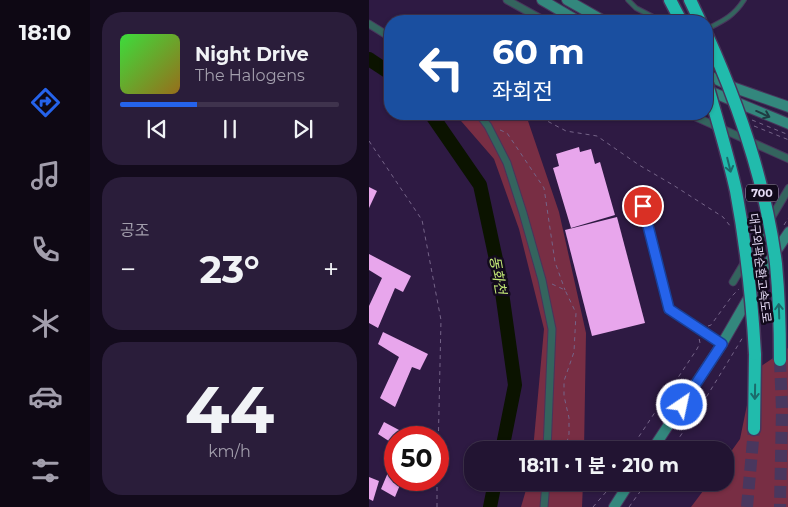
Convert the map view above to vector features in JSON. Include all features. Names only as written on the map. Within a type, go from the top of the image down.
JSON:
[{"type":"highway","points":[[670,0],[678,15]]},
{"type":"highway","points":[[692,3],[697,15]]},
{"type":"highway","name":"대구외곽순환고속도로","points":[[713,48],[742,122],[767,212],[778,291],[780,360]]},
{"type":"highway","name":"대구외곽순환고속도로","points":[[713,106],[735,190],[752,303],[755,354],[754,429]]},
{"type":"main road","points":[[542,0],[568,15]]},
{"type":"main road","points":[[574,2],[595,15]]},
{"type":"main road","points":[[713,78],[735,88],[788,107]]},
{"type":"main road","points":[[713,93],[787,124]]},
{"type":"main road","points":[[658,441],[722,344],[788,232]]},
{"type":"main road","points":[[614,507],[624,491]]},
{"type":"street","points":[[507,0],[534,15]]},
{"type":"street","points":[[369,24],[384,34]]},
{"type":"street","points":[[484,120],[507,163],[542,280],[552,329],[547,441]]},
{"type":"street","points":[[702,120],[788,160]]},
{"type":"street","points":[[733,282],[788,188]]},
{"type":"street","points":[[643,206],[669,309],[722,344]]},
{"type":"street","points":[[544,507],[545,491]]},
{"type":"lane","points":[[628,0],[636,8],[649,15]]},
{"type":"lane","points":[[713,26],[738,10],[744,0]]},
{"type":"path","points":[[545,120],[566,131],[597,136],[639,165],[723,217],[734,230]]},
{"type":"path","points":[[488,126],[507,133],[544,188],[555,262],[575,313],[574,352],[563,381],[569,418],[567,441]]},
{"type":"path","points":[[369,141],[422,220],[441,320],[439,426]]},
{"type":"path","points":[[542,280],[565,290]]},
{"type":"path","points":[[758,313],[768,296]]},
{"type":"path","points":[[636,441],[697,349],[700,343],[699,338],[695,334]]},
{"type":"path","points":[[677,441],[743,338]]},
{"type":"path","points":[[437,491],[437,507]]},
{"type":"path","points":[[593,507],[606,491]]},
{"type":"path","points":[[629,507],[641,491]]},
{"type":"shaded area","points":[[460,120],[528,120],[559,212],[586,333],[584,441],[534,441],[544,329],[519,229],[494,159]]},
{"type":"shaded area","points":[[788,348],[788,507],[691,507],[703,491],[734,491],[734,447],[740,439],[754,371]]},
{"type":"shaded area","points":[[526,491],[583,491],[582,507],[521,507]]},
{"type":"building","points":[[579,147],[580,152],[591,149],[595,164],[600,162],[615,215],[571,228],[553,168],[559,166],[556,154]]},
{"type":"building","points":[[369,187],[377,191],[369,208]]},
{"type":"building","points":[[617,217],[645,323],[592,336],[565,230]]},
{"type":"building","points":[[369,254],[411,276],[403,292],[395,288],[378,328],[369,323],[369,306],[382,278],[369,270]]},
{"type":"building","points":[[383,332],[428,354],[420,370],[412,367],[395,407],[380,398],[399,357],[378,344]]},
{"type":"building","points":[[384,422],[392,426],[384,426],[384,438],[378,434]]},
{"type":"building","points":[[369,477],[379,481],[373,501],[369,499]]},
{"type":"building","points":[[384,491],[397,491],[395,497]]},
{"type":"waterway","name":"동화천","points":[[369,59],[384,69]]},
{"type":"waterway","name":"동화천","points":[[435,120],[480,185],[500,278],[515,385],[504,441]]},
{"type":"waterway","name":"동화천","points":[[490,507],[493,491]]},
{"type":"tunnel","points":[[780,360],[782,410],[780,507]]},
{"type":"tunnel","points":[[747,507],[754,429]]},
{"type":"route","points":[[643,206],[669,309],[722,344],[682,405]]}]
